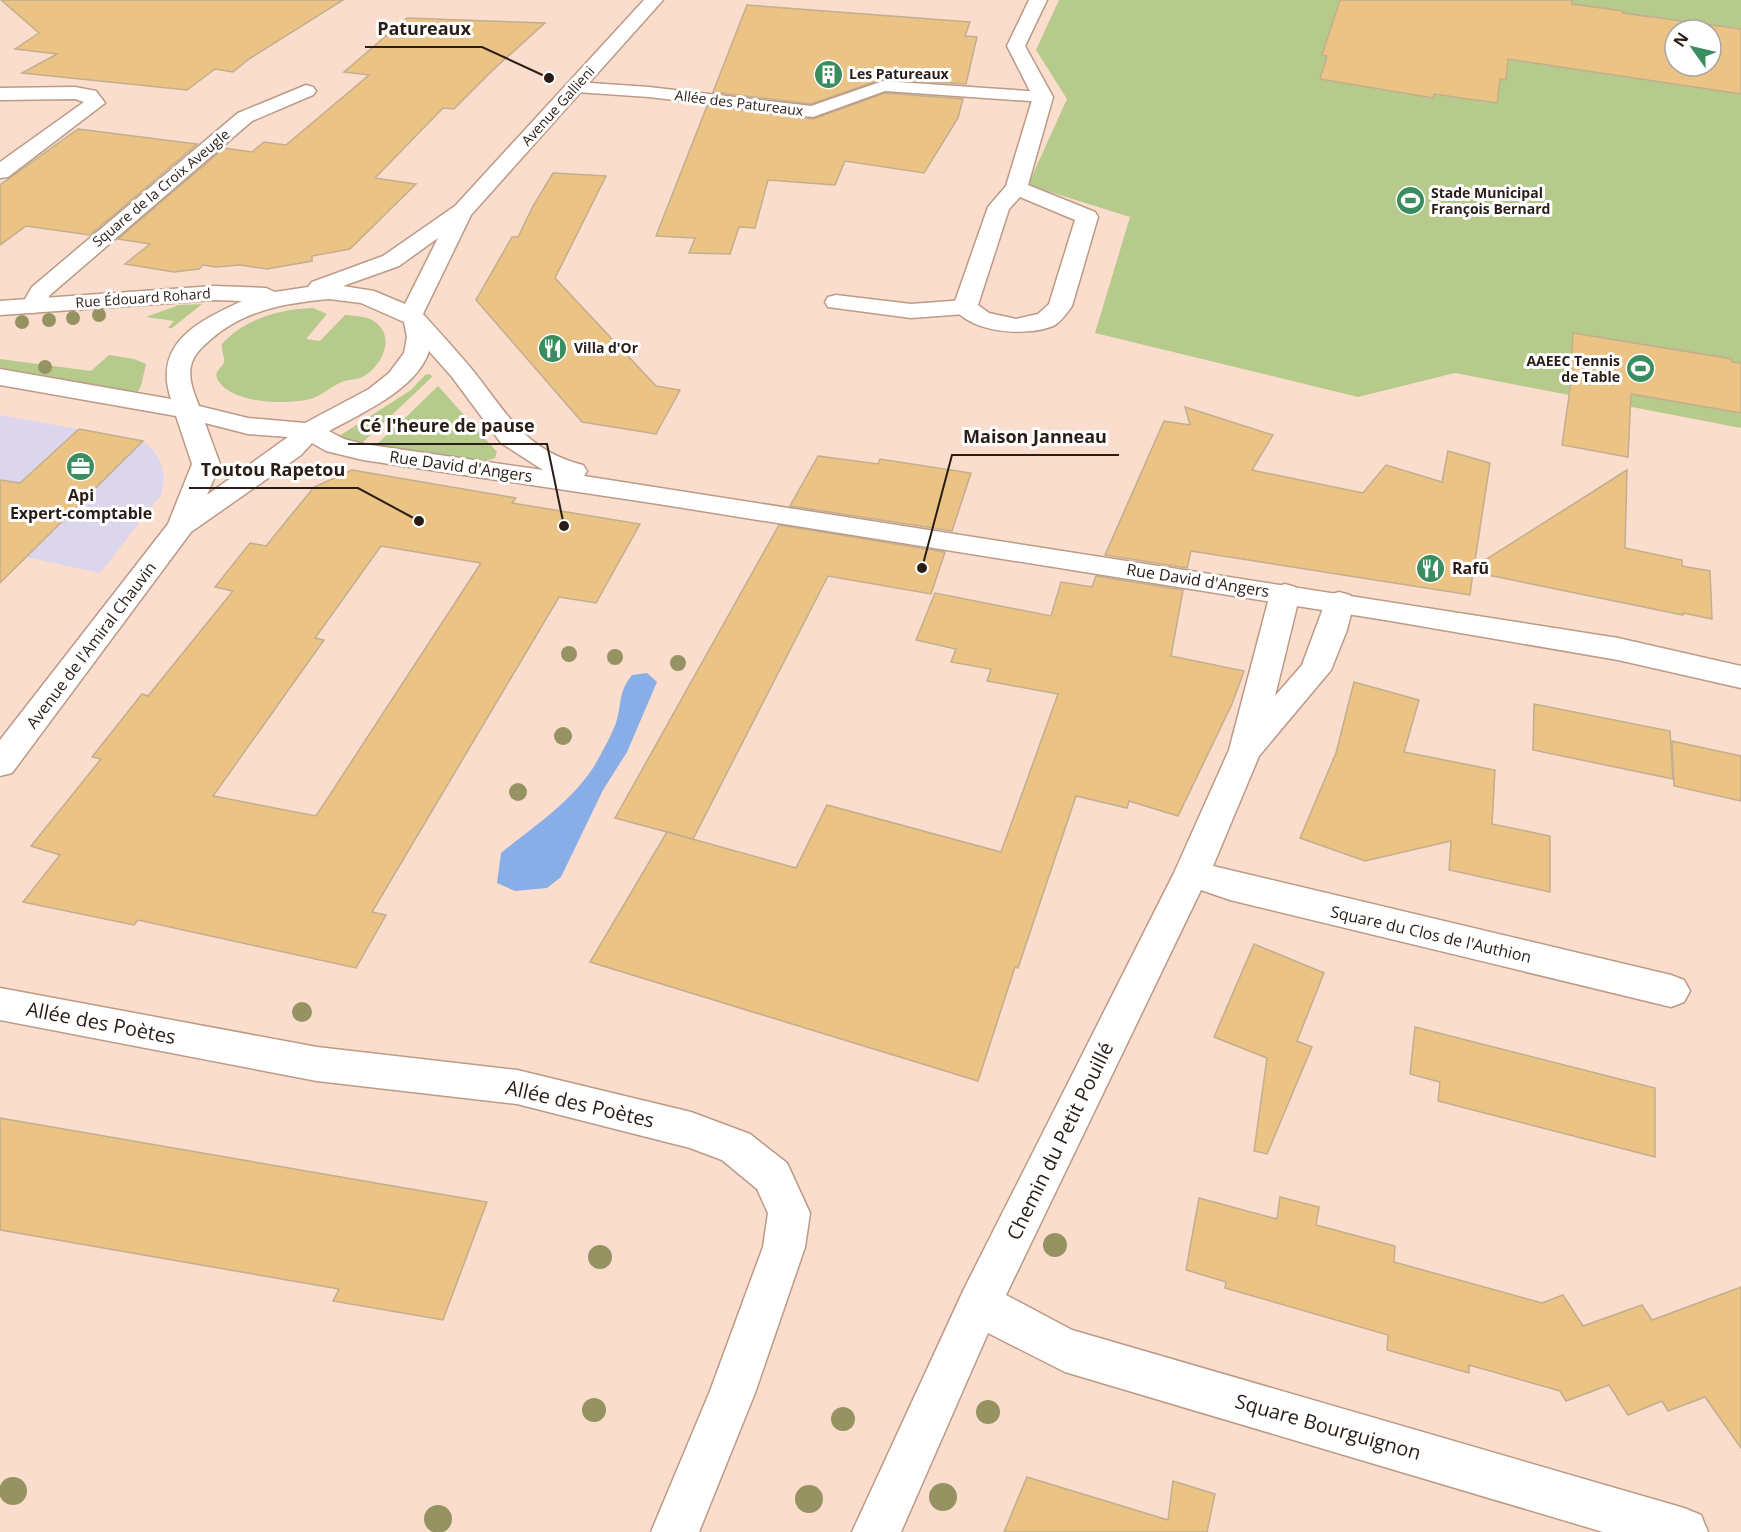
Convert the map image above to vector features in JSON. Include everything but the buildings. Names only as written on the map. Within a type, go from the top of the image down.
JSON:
[{"type":"main road","name":"Avenue Gallieni","points":[[294,295],[391,261],[463,211],[654,0]]},
{"type":"main road","points":[[1016,188],[1087,217],[1060,306],[1046,320],[1016,326],[981,318],[965,307],[999,207],[1016,188],[1043,97],[1016,46],[1038,0]]},
{"type":"main road","name":"Square de la Croix Aveugle","points":[[33,306],[40,292],[245,117],[306,91]]},
{"type":"main road","points":[[0,94],[75,93],[89,96],[95,103],[0,172]]},
{"type":"main road","name":"Avenue Gallieni","points":[[414,318],[463,211]]},
{"type":"main road","name":"Rue Édouard Rohard","points":[[0,308],[214,293],[294,295]]},
{"type":"main road","points":[[294,295],[354,294],[377,299],[414,318]]},
{"type":"main road","name":"Avenue de l'Amiral Chauvin","points":[[0,764],[181,526],[206,465],[178,382],[178,365],[187,347],[204,330],[227,316],[255,304],[294,295]]},
{"type":"main road","name":"Avenue de l'Amiral Chauvin","points":[[181,526],[292,449],[309,431],[378,394],[398,378],[416,354],[419,337],[414,318]]},
{"type":"main road","name":"Rue David d'Angers","points":[[414,318],[461,372],[510,437],[532,453],[558,467],[652,494]]},
{"type":"main road","points":[[0,377],[161,405],[248,426],[309,431]]},
{"type":"main road","name":"Rue David d'Angers","points":[[309,431],[335,445],[363,452],[652,494],[1339,602],[1618,649],[1741,677]]},
{"type":"main road","name":"Chemin du Petit Pouillé","points":[[876,1532],[980,1304],[1192,873],[1245,750],[1285,594]]},
{"type":"main road","name":"Chemin du Petit Pouillé","points":[[1245,750],[1293,698],[1315,670],[1332,630],[1339,602]]},
{"type":"main road","name":"Square du Clos de l'Authion","points":[[1192,873],[1230,886],[1671,991]]},
{"type":"main road","name":"Allée des Poètes","points":[[0,1004],[317,1064],[517,1087],[691,1130],[736,1147],[772,1176],[789,1213],[784,1247],[732,1393],[675,1532]]},
{"type":"main road","name":"Square Bourguignon","points":[[980,1304],[1065,1350],[1684,1532]]},
{"type":"lane","name":"Allée des Patureaux","points":[[576,87],[649,92],[813,112],[883,86],[1043,97]]},
{"type":"lane","points":[[837,302],[911,311],[965,307]]},
{"type":"shaded area","points":[[0,415],[143,441],[154,451],[161,463],[164,478],[161,495],[100,573],[27,557],[14,570],[0,567]]},
{"type":"green space","name":"Stade Municipal François Bernard","points":[[1059,0],[1741,0],[1741,428],[1455,373],[1358,397],[1095,333],[1130,217],[1028,185],[1067,99],[1036,50]]},
{"type":"green space","points":[[202,304],[172,328],[168,328],[174,321],[146,317],[179,305]]},
{"type":"green space","points":[[313,308],[327,314],[306,339],[320,341],[345,315],[366,318],[380,326],[385,341],[377,365],[362,377],[345,381],[314,398],[300,401],[273,402],[245,398],[223,387],[217,378],[217,373],[224,362],[222,344],[231,335],[263,317]]},
{"type":"green space","points":[[109,355],[134,359],[146,364],[137,393],[0,372],[0,359],[91,371]]},
{"type":"green space","points":[[430,374],[432,377],[361,444],[336,438],[411,390],[425,375]]},
{"type":"green space","points":[[438,386],[497,452],[495,458],[455,459],[376,445],[396,426],[413,429],[417,424],[402,421]]},
{"type":"water","points":[[647,673],[657,682],[627,752],[603,790],[561,877],[547,888],[515,891],[497,883],[501,853],[558,808],[582,782],[593,768],[613,730],[622,693],[628,681],[632,675]]},
{"type":"place","name":"Les Patureaux","points":[[828,74]]},
{"type":"place","name":"Patureaux","points":[[549,78]]},
{"type":"place","name":"Stade Municipal François Bernard","points":[[1410,201]]},
{"type":"place","name":"Villa d'Or","points":[[553,348]]},
{"type":"place","name":"AAEEC Tennis de Table","points":[[1641,369]]},
{"type":"place","name":"Api Expert-comptable","points":[[81,467]]},
{"type":"place","name":"Toutou Rapetou","points":[[419,521]]},
{"type":"place","name":"Cé l'heure de pause","points":[[564,526]]},
{"type":"place","name":"Maison Janneau","points":[[922,568]]},
{"type":"place","name":"Rafū","points":[[1431,568]]}]
